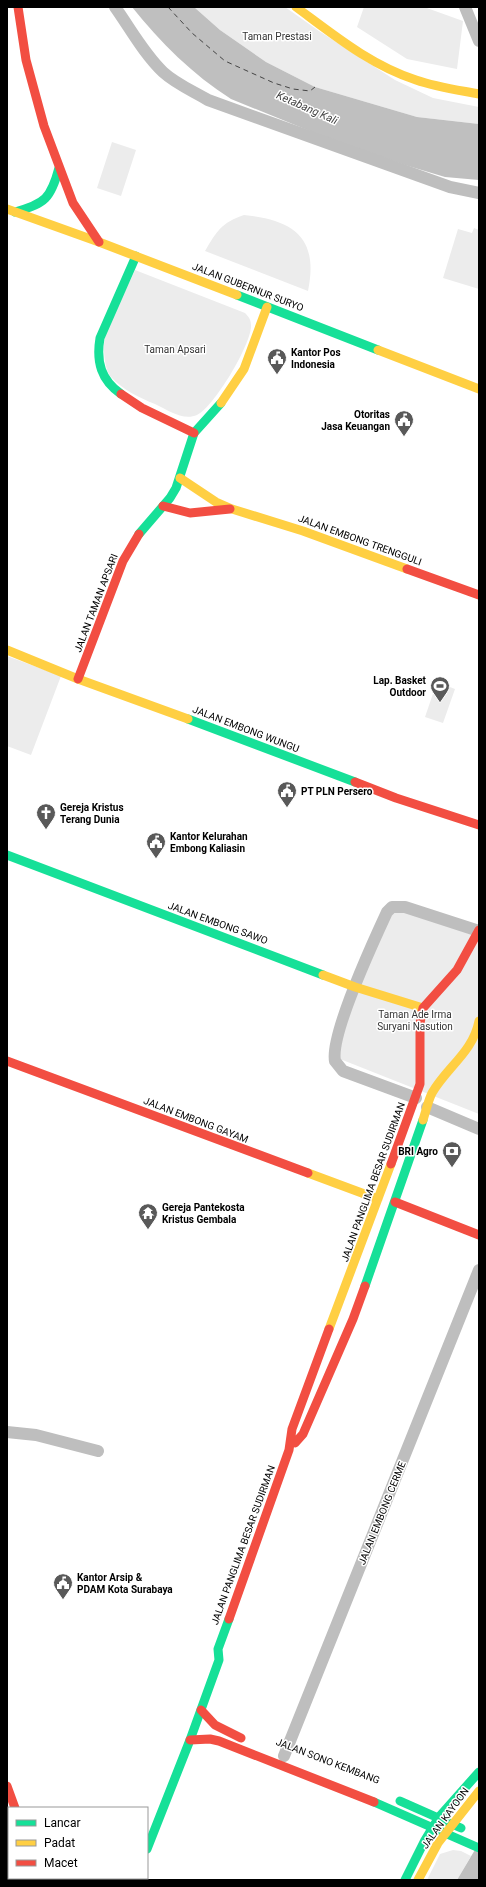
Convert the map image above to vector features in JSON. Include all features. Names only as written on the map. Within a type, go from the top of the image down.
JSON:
[{"type":"street","points":[[18,7],[26,60],[39,109],[73,203],[99,242]]},
{"type":"street","points":[[115,7],[163,72],[208,100],[450,187],[479,193]]},
{"type":"street","points":[[296,7],[366,57],[406,77],[428,84],[479,94]]},
{"type":"street","points":[[465,7],[479,41]]},
{"type":"street","points":[[11,211],[33,207],[48,197],[53,191],[60,168]]},
{"type":"street","name":"JALAN GUBERNUR SURYO","points":[[11,211],[136,256],[479,389]]},
{"type":"street","points":[[136,256],[100,338],[98,354],[102,373],[124,397],[194,433]]},
{"type":"street","name":"JALAN TAMAN APSARI","points":[[78,679],[123,561],[142,529],[170,498],[180,478],[194,433],[220,404],[244,369],[267,307]]},
{"type":"street","name":"JALAN EMBONG TRENGGULI","points":[[180,478],[216,502],[232,509],[303,531],[479,595]]},
{"type":"street","name":"JALAN EMBONG TRENGGULI","points":[[163,506],[190,513],[232,509]]},
{"type":"street","name":"JALAN EMBONG WUNGU","points":[[7,650],[78,679],[225,732],[396,798],[479,825]]},
{"type":"street","name":"JALAN EMBONG SAWO","points":[[7,855],[355,987],[423,1008]]},
{"type":"street","points":[[416,1098],[343,1071],[335,1062],[334,1047],[355,987],[387,912],[392,907],[405,907],[479,930],[457,970],[423,1008]]},
{"type":"street","name":"JALAN PANGLIMA BESAR SUDIRMAN","points":[[148,1847],[190,1740],[219,1660],[218,1648],[289,1450],[292,1429],[416,1098],[420,1084],[420,1023],[423,1008]]},
{"type":"street","name":"JALAN PANGLIMA BESAR SUDIRMAN","points":[[289,1450],[303,1434],[344,1341],[395,1202],[427,1107],[440,1081],[470,1045],[479,1026],[479,1021]]},
{"type":"street","name":"JALAN EMBONG GAYAM","points":[[7,1061],[378,1199]]},
{"type":"street","points":[[427,1107],[479,1129]]},
{"type":"street","points":[[395,1202],[479,1235]]},
{"type":"street","name":"JALAN EMBONG CERME","points":[[284,1756],[479,1270]]},
{"type":"street","points":[[7,1432],[36,1435],[98,1451]]},
{"type":"street","name":"JALAN PANGLIMA BESAR SUDIRMAN","points":[[209,1657],[218,1648]]},
{"type":"street","points":[[148,1825],[194,1702]]},
{"type":"street","points":[[201,1710],[208,1719],[223,1731],[251,1742]]},
{"type":"street","name":"JALAN SONO KEMBANG","points":[[190,1740],[210,1739],[219,1741],[433,1827],[479,1848]]},
{"type":"street","name":"JALAN KAYOON","points":[[405,1880],[439,1817],[479,1772]]},
{"type":"street","points":[[7,1786],[15,1807]]},
{"type":"street","name":"JALAN KAYOON","points":[[418,1880],[438,1844],[479,1791]]},
{"type":"street","points":[[391,1798],[439,1817],[470,1832]]},
{"type":"green space","name":"Taman Prestasi","points":[[194,7],[285,7],[395,80],[433,98],[479,107],[479,124],[417,117],[315,87],[266,62],[220,30]]},
{"type":"green space","points":[[364,7],[424,7],[463,21],[457,69],[407,59],[357,27]]},
{"type":"green space","points":[[112,142],[136,150],[121,196],[97,188]]},
{"type":"green space","points":[[244,215],[277,222],[289,227],[299,235],[306,245],[310,257],[308,291],[205,251],[220,228],[230,221]]},
{"type":"green space","points":[[474,228],[479,230],[479,289],[443,278],[458,229],[472,233]]},
{"type":"green space","name":"Taman Apsari","points":[[135,270],[245,313],[250,319],[251,326],[245,347],[230,375],[213,400],[197,415],[186,417],[170,412],[121,386],[111,377],[109,373],[104,356],[105,338],[112,318]]},
{"type":"green space","points":[[7,656],[61,676],[31,755],[7,746]]},
{"type":"green space","name":"Lap. Basket Outdoor","points":[[437,682],[455,689],[443,723],[425,717]]},
{"type":"green space","name":"Taman Ade Irma Suryani Nasution","points":[[396,908],[479,936],[479,1114],[340,1059],[338,1045],[386,914]]},
{"type":"green space","points":[[453,1850],[461,1851],[471,1856],[457,1880],[427,1880],[440,1854]]},
{"type":"water","name":"Ketabang Kali","points":[[132,7],[194,7],[220,30],[266,62],[315,87],[417,117],[479,124],[479,180],[445,177],[405,165],[322,136],[231,99],[190,69],[154,33]]},
{"type":"water","points":[[479,1843],[479,1880],[457,1880]]},
{"type":"ferry route","points":[[168,7],[192,33],[225,61],[274,83],[293,89],[310,91],[315,87]]},
{"type":"traffic: fast","points":[[15,212],[33,206],[45,198],[53,186],[59,168]]},
{"type":"traffic: fast","points":[[121,394],[109,383],[102,370],[99,347],[100,338],[136,256]]},
{"type":"traffic: fast","points":[[237,295],[378,350]]},
{"type":"traffic: fast","points":[[139,534],[170,498],[176,488],[194,433],[221,403]]},
{"type":"traffic: fast","points":[[188,719],[355,782]]},
{"type":"traffic: fast","points":[[7,855],[323,975]]},
{"type":"traffic: fast","points":[[365,1286],[423,1120]]},
{"type":"traffic: fast","points":[[148,1846],[190,1740],[219,1660],[218,1649],[229,1619]]},
{"type":"traffic: fast","points":[[405,1880],[425,1840],[439,1817],[479,1772]]},
{"type":"traffic: fast","points":[[400,1801],[461,1828]]},
{"type":"traffic: fast","points":[[374,1802],[479,1848]]},
{"type":"traffic: slow","points":[[296,7],[368,58],[399,74],[447,88],[479,94]]},
{"type":"traffic: slow","points":[[7,209],[99,242],[237,295]]},
{"type":"traffic: slow","points":[[221,403],[244,369],[267,307]]},
{"type":"traffic: slow","points":[[378,350],[479,389]]},
{"type":"traffic: slow","points":[[180,478],[216,502],[232,509],[303,531],[407,569]]},
{"type":"traffic: slow","points":[[7,650],[78,679],[188,719]]},
{"type":"traffic: slow","points":[[323,975],[355,987],[423,1008]]},
{"type":"traffic: slow","points":[[423,1120],[432,1093],[471,1042],[479,1021]]},
{"type":"traffic: slow","points":[[329,1329],[391,1164]]},
{"type":"traffic: slow","points":[[308,1173],[378,1199]]},
{"type":"traffic: slow","points":[[418,1880],[438,1843],[479,1791]]},
{"type":"traffic: jam","points":[[18,7],[26,60],[44,126],[73,203],[99,242]]},
{"type":"traffic: jam","points":[[121,394],[142,408],[194,433]]},
{"type":"traffic: jam","points":[[163,506],[190,513],[230,509]]},
{"type":"traffic: jam","points":[[78,679],[123,561],[139,534]]},
{"type":"traffic: jam","points":[[407,569],[479,595]]},
{"type":"traffic: jam","points":[[355,782],[396,798],[479,825]]},
{"type":"traffic: jam","points":[[391,1164],[420,1084],[420,1023],[423,1008],[457,970],[479,930]]},
{"type":"traffic: jam","points":[[7,1061],[308,1173]]},
{"type":"traffic: jam","points":[[395,1202],[479,1235]]},
{"type":"traffic: jam","points":[[295,1443],[303,1434],[353,1319],[365,1286]]},
{"type":"traffic: jam","points":[[229,1619],[289,1450],[292,1429],[329,1329]]},
{"type":"traffic: jam","points":[[201,1710],[215,1725],[241,1738]]},
{"type":"traffic: jam","points":[[190,1740],[210,1739],[219,1741],[374,1802]]},
{"type":"traffic: jam","points":[[7,1786],[15,1807]]},
{"type":"place","name":"Kantor Pos Indonesia","points":[[277,375]]},
{"type":"place","name":"Otoritas Jasa Keuangan","points":[[404,437]]},
{"type":"place","name":"Lap. Basket Outdoor","points":[[440,703]]},
{"type":"place","name":"PT PLN Persero","points":[[287,808]]},
{"type":"place","name":"Gereja Kristus Terang Dunia","points":[[46,830]]},
{"type":"place","name":"Kantor Kelurahan Embong Kaliasin","points":[[156,859]]},
{"type":"place","name":"BRI Agro","points":[[452,1168]]},
{"type":"place","name":"Gereja Pantekosta Kristus Gembala","points":[[148,1230]]},
{"type":"place","name":"Kantor Arsip & PDAM Kota Surabaya","points":[[63,1600]]}]
